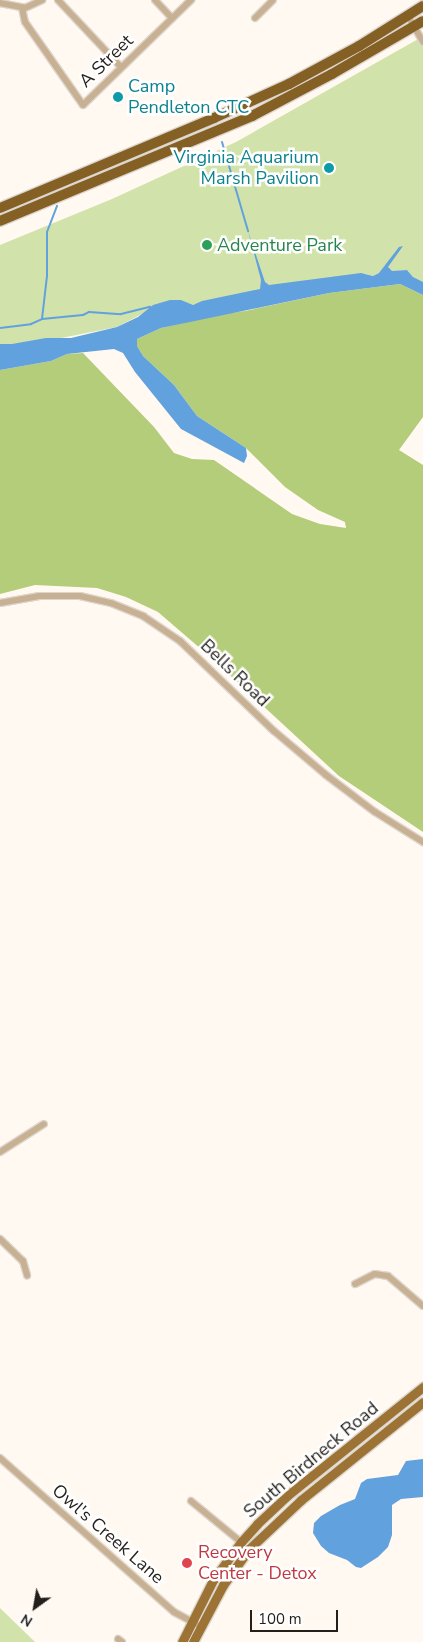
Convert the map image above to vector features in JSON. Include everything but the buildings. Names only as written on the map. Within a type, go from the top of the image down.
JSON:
[{"type":"highway","points":[[0,208],[214,118],[289,84],[359,46],[423,6]]},
{"type":"highway","points":[[0,221],[252,116],[332,74],[419,24]]},
{"type":"main road","name":"South Birdneck Road","points":[[182,1642],[213,1580],[241,1542],[288,1495],[423,1387]]},
{"type":"main road","name":"South Birdneck Road","points":[[193,1642],[200,1626],[231,1573],[249,1548],[301,1500],[423,1402]]},
{"type":"street","points":[[0,3],[22,8],[32,6],[42,0]]},
{"type":"street","points":[[58,0],[121,67]]},
{"type":"street","points":[[155,0],[172,18]]},
{"type":"street","name":"A Street","points":[[22,8],[25,22],[82,105],[191,0]]},
{"type":"street","points":[[255,18],[273,0]]},
{"type":"street","points":[[408,16],[419,24],[423,42]]},
{"type":"street","name":"Bells Road","points":[[0,604],[38,596],[80,596],[111,602],[144,616],[180,641],[274,731],[326,775],[375,812],[423,842]]},
{"type":"street","points":[[0,1152],[44,1124]]},
{"type":"street","points":[[0,1239],[23,1261],[27,1275]]},
{"type":"street","points":[[355,1284],[375,1274],[388,1276],[423,1306]]},
{"type":"street","name":"Owl's Creek Lane","points":[[0,1458],[174,1612],[200,1626]]},
{"type":"street","points":[[191,1501],[241,1542]]},
{"type":"green space","points":[[420,38],[423,42],[423,283],[413,277],[407,270],[379,273],[373,276],[365,274],[142,314],[117,327],[56,339],[0,356],[0,245],[112,199],[236,142]]},
{"type":"green space","points":[[400,284],[423,295],[423,417],[399,450],[423,465],[423,832],[339,776],[208,655],[158,612],[126,597],[97,588],[35,585],[0,594],[0,370],[51,361],[67,354],[83,353],[154,427],[174,453],[192,459],[214,460],[292,514],[320,524],[346,528],[345,522],[318,510],[285,487],[246,448],[197,416],[174,385],[143,356],[137,346],[137,339],[161,328],[222,314],[329,293]]},
{"type":"green space","points":[[0,1608],[35,1642],[0,1642]]},
{"type":"water","points":[[248,231],[265,282],[269,285],[361,273],[373,276],[379,273],[399,247],[403,246],[388,267],[392,271],[407,270],[413,277],[423,282],[423,295],[400,284],[329,293],[161,328],[137,339],[137,346],[143,356],[174,385],[197,416],[246,448],[247,456],[244,463],[181,429],[135,372],[123,353],[114,349],[67,354],[51,361],[0,370],[0,344],[12,344],[46,338],[71,338],[117,327],[138,317],[153,305],[170,300],[181,300],[193,305],[202,301],[260,289],[261,280]]},
{"type":"water","points":[[423,1459],[423,1497],[401,1499],[392,1505],[392,1535],[388,1547],[378,1557],[361,1568],[329,1553],[321,1546],[313,1533],[314,1523],[321,1516],[355,1499],[361,1483],[367,1479],[398,1475],[406,1461]]},
{"type":"waterway","points":[[222,142],[248,231]]},
{"type":"waterway","points":[[0,328],[31,324],[42,319],[47,276],[47,232],[57,206]]},
{"type":"waterway","points":[[42,319],[83,315],[89,312],[121,314],[150,307]]},
{"type":"place","name":"Camp Pendleton CTC","points":[[118,97]]},
{"type":"place","name":"Virginia Aquarium Marsh Pavilion","points":[[329,168]]},
{"type":"place","name":"Adventure Park","points":[[207,245]]},
{"type":"place","name":"Recovery Center - Detox","points":[[187,1563]]}]
